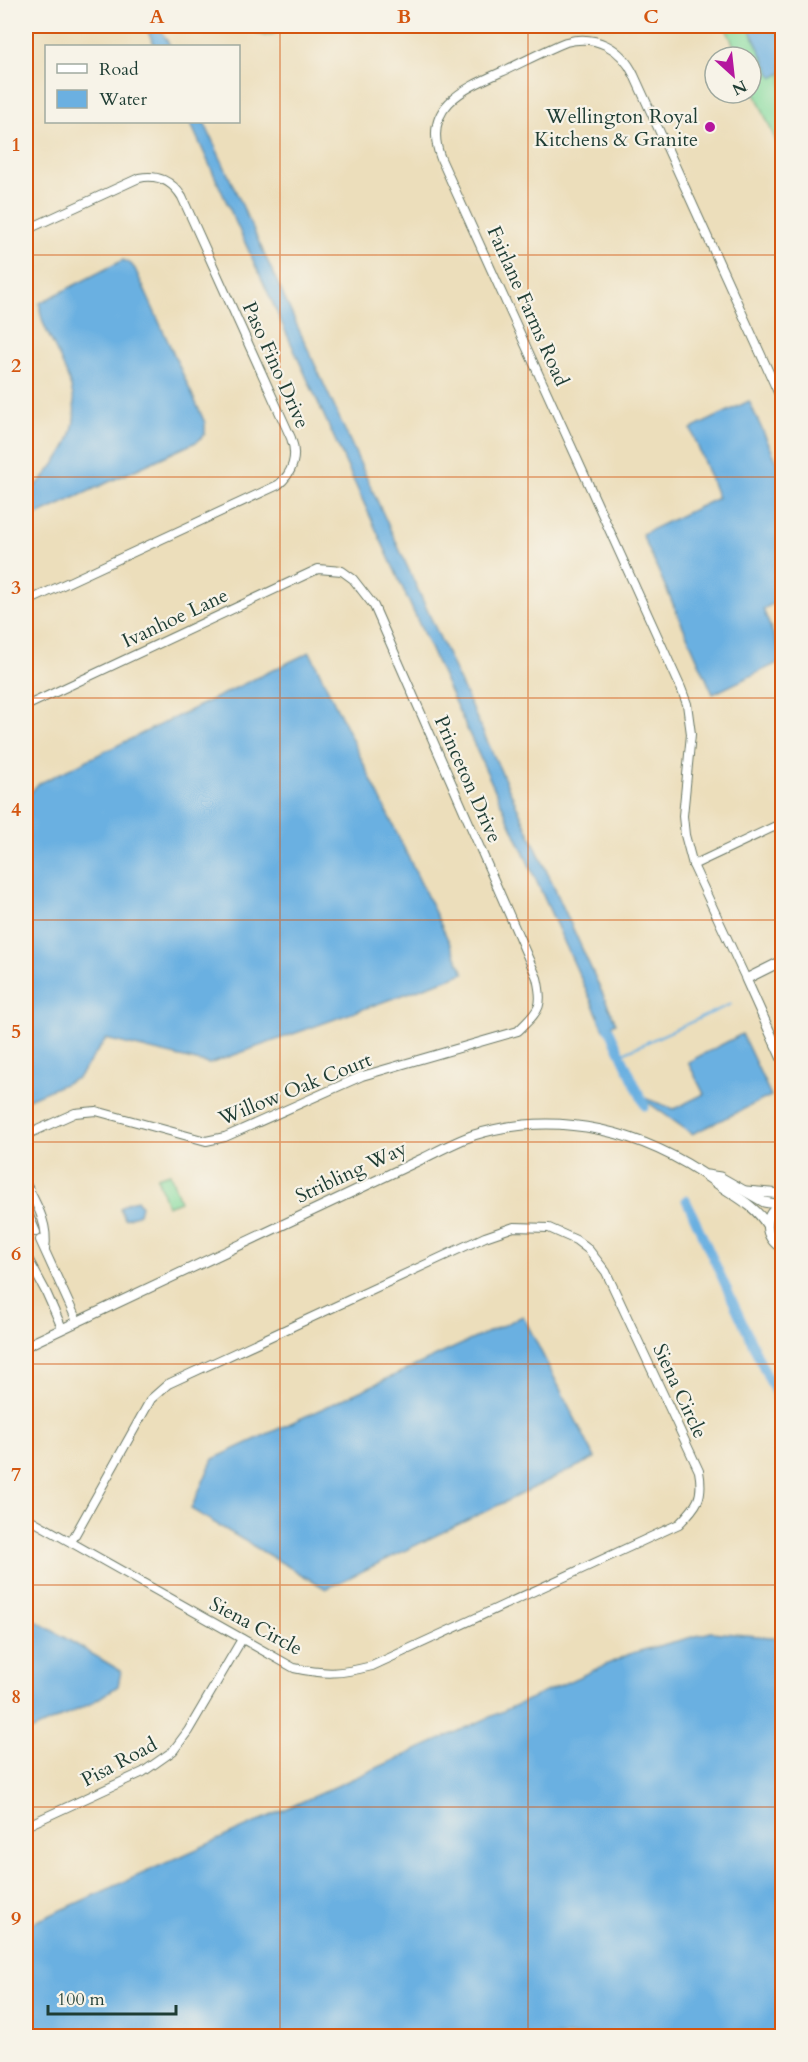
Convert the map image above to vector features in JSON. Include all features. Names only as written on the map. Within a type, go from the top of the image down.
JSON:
[{"type":"street","points":[[26,41],[28,26]]},
{"type":"street","name":"Fairlane Farms Road","points":[[783,401],[634,75],[625,59],[616,50],[592,40],[579,39],[566,42],[466,88],[450,100],[438,123],[436,140],[439,153],[681,688],[687,705],[690,731],[683,816],[686,841],[693,865],[783,1059]]},
{"type":"street","name":"Paso Fino Drive","points":[[26,230],[138,178],[151,177],[169,183],[182,197],[291,438],[294,451],[291,470],[278,485],[26,602]]},
{"type":"street","name":"Ivanhoe Lane","points":[[26,706],[318,569],[342,571]]},
{"type":"street","name":"Princeton Drive","points":[[342,571],[353,579],[374,606],[537,978],[541,996],[537,1012]]},
{"type":"street","points":[[693,865],[783,823]]},
{"type":"street","points":[[746,978],[783,961]]},
{"type":"street","name":"Willow Oak Court","points":[[26,1135],[75,1113],[96,1111],[206,1141],[225,1137],[362,1076],[518,1031],[537,1012]]},
{"type":"street","name":"Stribling Way","points":[[26,1346],[443,1149],[472,1136],[502,1128],[568,1123],[600,1128],[633,1138],[705,1174],[749,1203],[767,1225],[772,1240],[783,1248]]},
{"type":"street","name":"Stribling Way","points":[[705,1174],[720,1177],[764,1202],[782,1205]]},
{"type":"street","points":[[26,1184],[42,1217],[47,1237],[45,1250]]},
{"type":"street","points":[[743,1190],[783,1194]]},
{"type":"street","points":[[767,1225],[770,1214],[782,1205]]},
{"type":"street","points":[[26,1209],[28,1222],[36,1232]]},
{"type":"street","points":[[28,1222],[42,1217]]},
{"type":"street","name":"Siena Circle","points":[[26,1517],[294,1668],[321,1674],[345,1673],[372,1666],[679,1524],[695,1508],[702,1487],[699,1471],[606,1272],[589,1250],[576,1240],[549,1228],[514,1227],[485,1237],[168,1384],[151,1399],[71,1542]]},
{"type":"street","points":[[40,1240],[77,1321]]},
{"type":"street","points":[[26,1255],[62,1328]]},
{"type":"street","name":"Pisa Road","points":[[26,1826],[143,1772],[173,1751],[188,1731],[242,1639]]},
{"type":"green space","points":[[253,26],[282,26],[275,33],[265,36],[257,33]]},
{"type":"green space","points":[[725,26],[782,26],[782,155],[760,105],[763,105],[763,45],[734,45]]},
{"type":"green space","points":[[170,1173],[180,1201],[167,1206],[157,1177]]},
{"type":"water","points":[[145,26],[159,26],[169,45],[154,45]]},
{"type":"water","points":[[748,26],[782,26],[782,73],[773,78],[763,57],[763,45],[757,45]]},
{"type":"water","points":[[190,123],[204,123],[616,1023],[604,1029]]},
{"type":"water","points":[[123,260],[135,269],[205,423],[205,434],[198,441],[26,520],[26,492],[39,482],[58,459],[73,429],[75,415],[71,386],[43,323],[40,303]]},
{"type":"water","points":[[749,401],[782,473],[782,599],[763,609],[782,661],[713,694],[642,534],[718,498],[691,429]]},
{"type":"water","points":[[310,652],[464,973],[209,1064],[106,1039],[78,1078],[26,1100],[26,798],[38,784]]},
{"type":"water","points":[[742,1034],[771,1096],[692,1134],[639,1096],[674,1109],[704,1094],[688,1062]]},
{"type":"water","points":[[137,1200],[141,1206],[139,1214],[125,1219],[120,1208]]},
{"type":"water","points":[[523,1316],[595,1458],[326,1589],[191,1509],[213,1459]]},
{"type":"water","points":[[26,1615],[121,1671],[118,1686],[90,1704],[26,1733]]},
{"type":"water","points":[[711,1632],[782,1638],[782,2036],[26,2036],[26,1926],[632,1653]]},
{"type":"waterway","points":[[621,1054],[731,1004]]},
{"type":"waterway","points":[[603,1016],[645,1106]]},
{"type":"waterway","points":[[686,1200],[782,1408]]},
{"type":"place","name":"Wellington Royal Kitchens & Granite","points":[[710,127]]}]
